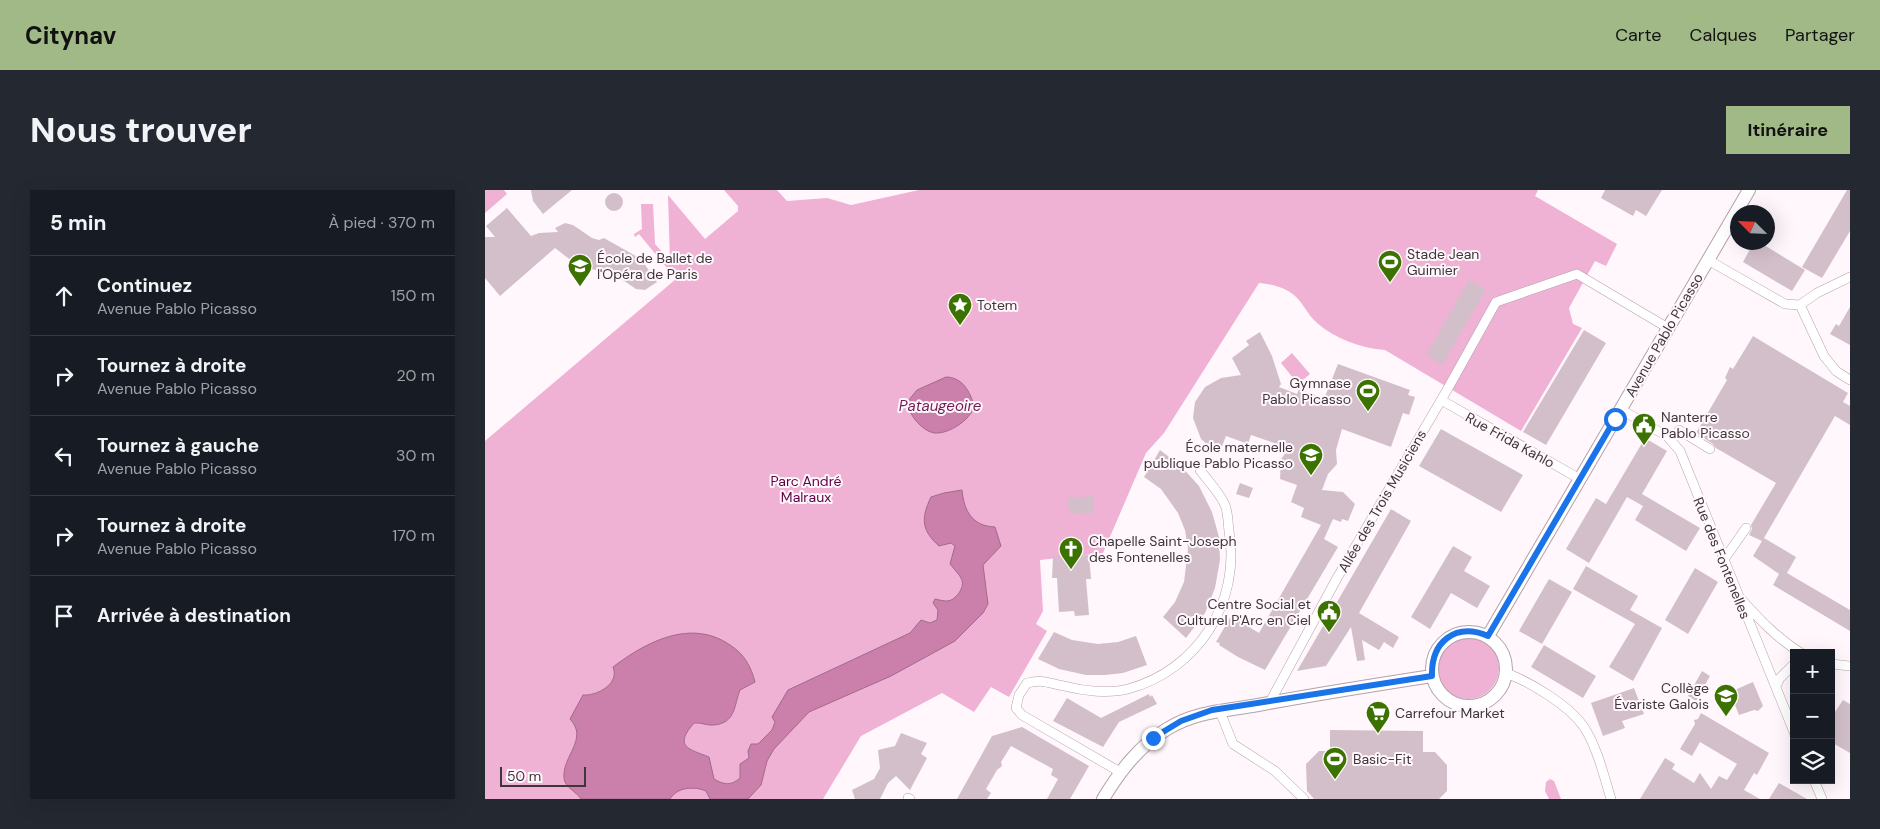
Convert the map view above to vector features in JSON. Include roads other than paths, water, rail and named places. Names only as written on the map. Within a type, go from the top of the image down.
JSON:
[{"type":"street","name":"Avenue Pablo Picasso","points":[[1488,636],[1749,190]]},
{"type":"street","points":[[1708,260],[1780,302],[1801,305],[1817,293],[1850,277]]},
{"type":"street","name":"Allée des Trois Musiciens","points":[[1270,702],[1332,587],[1441,400],[1495,302],[1577,274],[1668,328]]},
{"type":"street","points":[[1801,305],[1824,356],[1836,371],[1850,380]]},
{"type":"street","name":"Rue Frida Kahlo","points":[[1441,400],[1580,479]]},
{"type":"street","name":"Rue des Fontenelles","points":[[1620,409],[1667,436],[1679,451],[1790,722]]},
{"type":"street","points":[[1679,430],[1710,449]]},
{"type":"street","points":[[1120,772],[1022,715],[1016,708],[1019,695],[1027,683],[1041,679],[1087,691],[1127,689],[1163,674],[1198,647],[1222,608],[1229,586],[1232,547],[1225,505],[1200,470]]},
{"type":"street","points":[[1723,561],[1745,528]]},
{"type":"street","points":[[1737,594],[1758,619],[1794,649]]},
{"type":"street","points":[[1469,631],[1488,636],[1495,642],[1504,656],[1506,673],[1502,686],[1494,696],[1483,703],[1470,706],[1457,704],[1445,698],[1437,688],[1432,676],[1431,664],[1435,652],[1450,636],[1469,631]]},
{"type":"street","points":[[1835,664],[1850,666]]},
{"type":"street","points":[[1776,686],[1790,668]]},
{"type":"street","points":[[1506,673],[1570,711],[1583,727],[1592,744],[1611,799]]},
{"type":"street","points":[[1103,799],[1120,772],[1141,749],[1166,729],[1194,715],[1219,709],[1432,676]]},
{"type":"street","points":[[1219,709],[1233,744],[1275,771],[1304,799]]},
{"type":"street","points":[[1816,784],[1822,799]]},
{"type":"water","name":"Pataugeoire","points":[[946,377],[957,380],[965,386],[971,396],[974,407],[964,421],[952,429],[941,433],[930,432],[913,417],[908,401],[917,390]]},
{"type":"water","points":[[962,490],[967,511],[980,524],[995,527],[1001,546],[983,565],[988,604],[983,613],[955,641],[891,676],[809,712],[774,749],[767,761],[761,785],[748,799],[710,799],[706,791],[691,788],[677,792],[670,799],[581,799],[566,784],[564,770],[577,734],[575,726],[570,719],[583,695],[589,695],[606,688],[613,679],[613,667],[640,649],[669,636],[685,634],[715,637],[730,645],[743,656],[753,676],[755,682],[740,690],[733,712],[727,721],[714,725],[694,723],[688,731],[684,742],[686,746],[695,752],[709,757],[714,779],[727,784],[737,781],[740,778],[740,764],[749,758],[748,751],[751,744],[758,744],[772,730],[775,722],[772,717],[788,690],[910,633],[921,620],[930,623],[937,620],[938,610],[933,603],[935,599],[950,600],[959,594],[963,583],[950,564],[955,546],[951,543],[939,546],[929,535],[924,518],[931,497]]},
{"type":"place","name":"Stade Jean Guimier","points":[[1390,283]]},
{"type":"place","name":"École de Ballet de l'Opéra de Paris","points":[[580,287]]},
{"type":"place","name":"Totem","points":[[960,326]]},
{"type":"place","name":"Gymnase Pablo Picasso","points":[[1368,412]]},
{"type":"place","name":"Nanterre Pablo Picasso","points":[[1644,446]]},
{"type":"place","name":"École maternelle publique Pablo Picasso","points":[[1311,476]]},
{"type":"place","name":"Chapelle Saint-Joseph des Fontenelles","points":[[1071,570]]},
{"type":"place","name":"Centre Social et Culturel P'Arc en Ciel","points":[[1329,633]]},
{"type":"place","name":"Collège Évariste Galois","points":[[1726,717]]},
{"type":"place","name":"Carrefour Market","points":[[1378,734]]},
{"type":"place","name":"Basic-Fit","points":[[1335,780]]},
{"type":"park label","name":"Parc André Malraux","points":[[806,490]]}]
